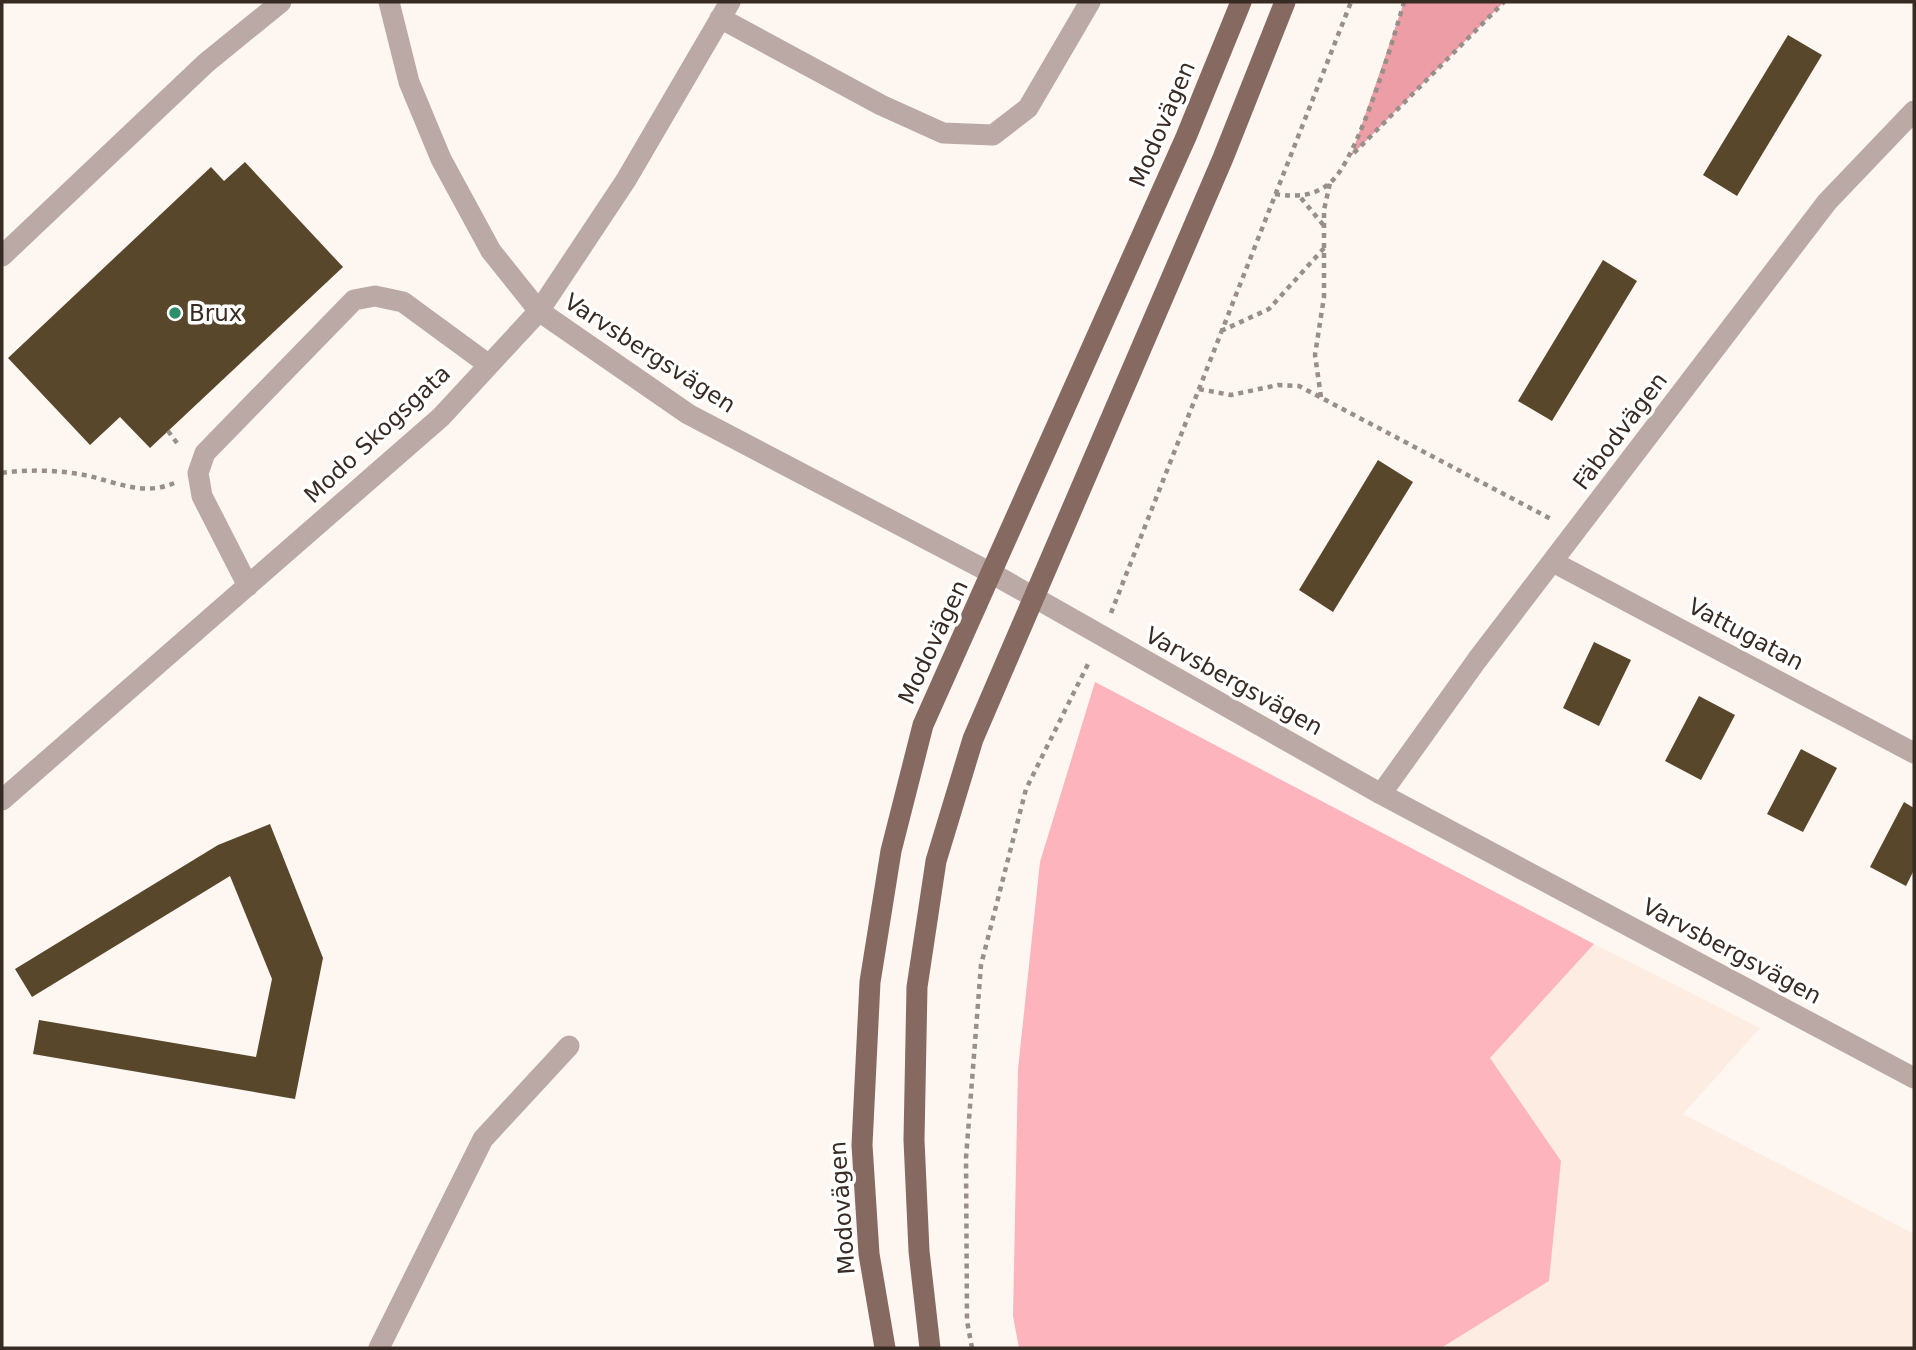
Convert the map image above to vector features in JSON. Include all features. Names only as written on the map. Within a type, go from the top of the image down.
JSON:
[{"type":"main road","name":"Modovägen","points":[[885,1348],[869,1254],[862,1145],[870,982],[891,851],[923,725],[1186,137],[1241,2]]},
{"type":"main road","points":[[930,1348],[919,1251],[914,1140],[918,987],[936,861],[973,739],[1218,170],[1285,2]]},
{"type":"street","points":[[2,256],[206,63],[281,2]]},
{"type":"street","name":"Varvsbergsvägen","points":[[390,2],[409,82],[441,159],[491,251],[539,311],[688,414],[992,574],[1381,794],[1914,1078]]},
{"type":"street","points":[[725,10],[881,105],[943,133],[993,135],[1028,108],[1090,2]]},
{"type":"street","name":"Modo Skogsgata","points":[[2,800],[441,417],[539,311],[626,180],[725,10]]},
{"type":"street","name":"Fäbodvägen","points":[[1381,794],[1477,660],[1826,202],[1914,111]]},
{"type":"street","points":[[248,586],[202,496],[198,473],[205,453],[354,300],[375,296],[403,302],[489,365]]},
{"type":"street","name":"Vattugatan","points":[[1553,562],[1914,752]]},
{"type":"street","points":[[379,1348],[483,1139],[569,1046]]},
{"type":"path","points":[[1351,156],[1404,2]]},
{"type":"path","points":[[1321,398],[1315,355],[1324,298],[1324,210],[1331,182],[1351,156],[1504,2]]},
{"type":"path","points":[[1275,194],[1301,198],[1331,182]]},
{"type":"path","points":[[1301,198],[1325,228]]},
{"type":"path","points":[[1221,331],[1269,309],[1326,246]]},
{"type":"path","points":[[1199,389],[1231,395],[1278,385],[1299,386],[1576,532]]},
{"type":"path","points":[[2,473],[55,471],[89,477],[130,489],[161,489],[198,473],[168,431]]},
{"type":"shaded area","points":[[1404,2],[1504,2],[1351,156]]},
{"type":"shaded area","points":[[1095,682],[1594,944],[1490,1058],[1561,1161],[1549,1281],[1441,1348],[1019,1348],[1013,1316],[1018,1069],[1040,862]]},
{"type":"shaded area","points":[[1594,944],[1760,1028],[1683,1114],[1914,1234],[1914,1348],[1441,1348],[1549,1281],[1561,1161],[1490,1058]]},
{"type":"building","points":[[1788,35],[1822,55],[1737,196],[1703,175]]},
{"type":"building","name":"Brux","points":[[245,162],[343,267],[150,448],[120,417],[90,445],[8,358],[211,167],[224,181]]},
{"type":"building","points":[[1603,260],[1637,281],[1552,421],[1518,401]]},
{"type":"building","points":[[1378,460],[1413,482],[1333,612],[1299,590]]},
{"type":"building","points":[[1594,642],[1631,660],[1599,726],[1563,708]]},
{"type":"building","points":[[1699,696],[1735,715],[1701,780],[1665,761]]},
{"type":"building","points":[[1801,749],[1837,768],[1803,832],[1767,814]]},
{"type":"building","points":[[1904,802],[1914,808],[1914,870],[1906,886],[1870,867]]},
{"type":"building","points":[[270,824],[323,958],[295,1099],[33,1054],[39,1020],[256,1057],[272,979],[230,876],[32,997],[15,969],[218,845]]},
{"type":"place","name":"Brux","points":[[175,313]]}]
